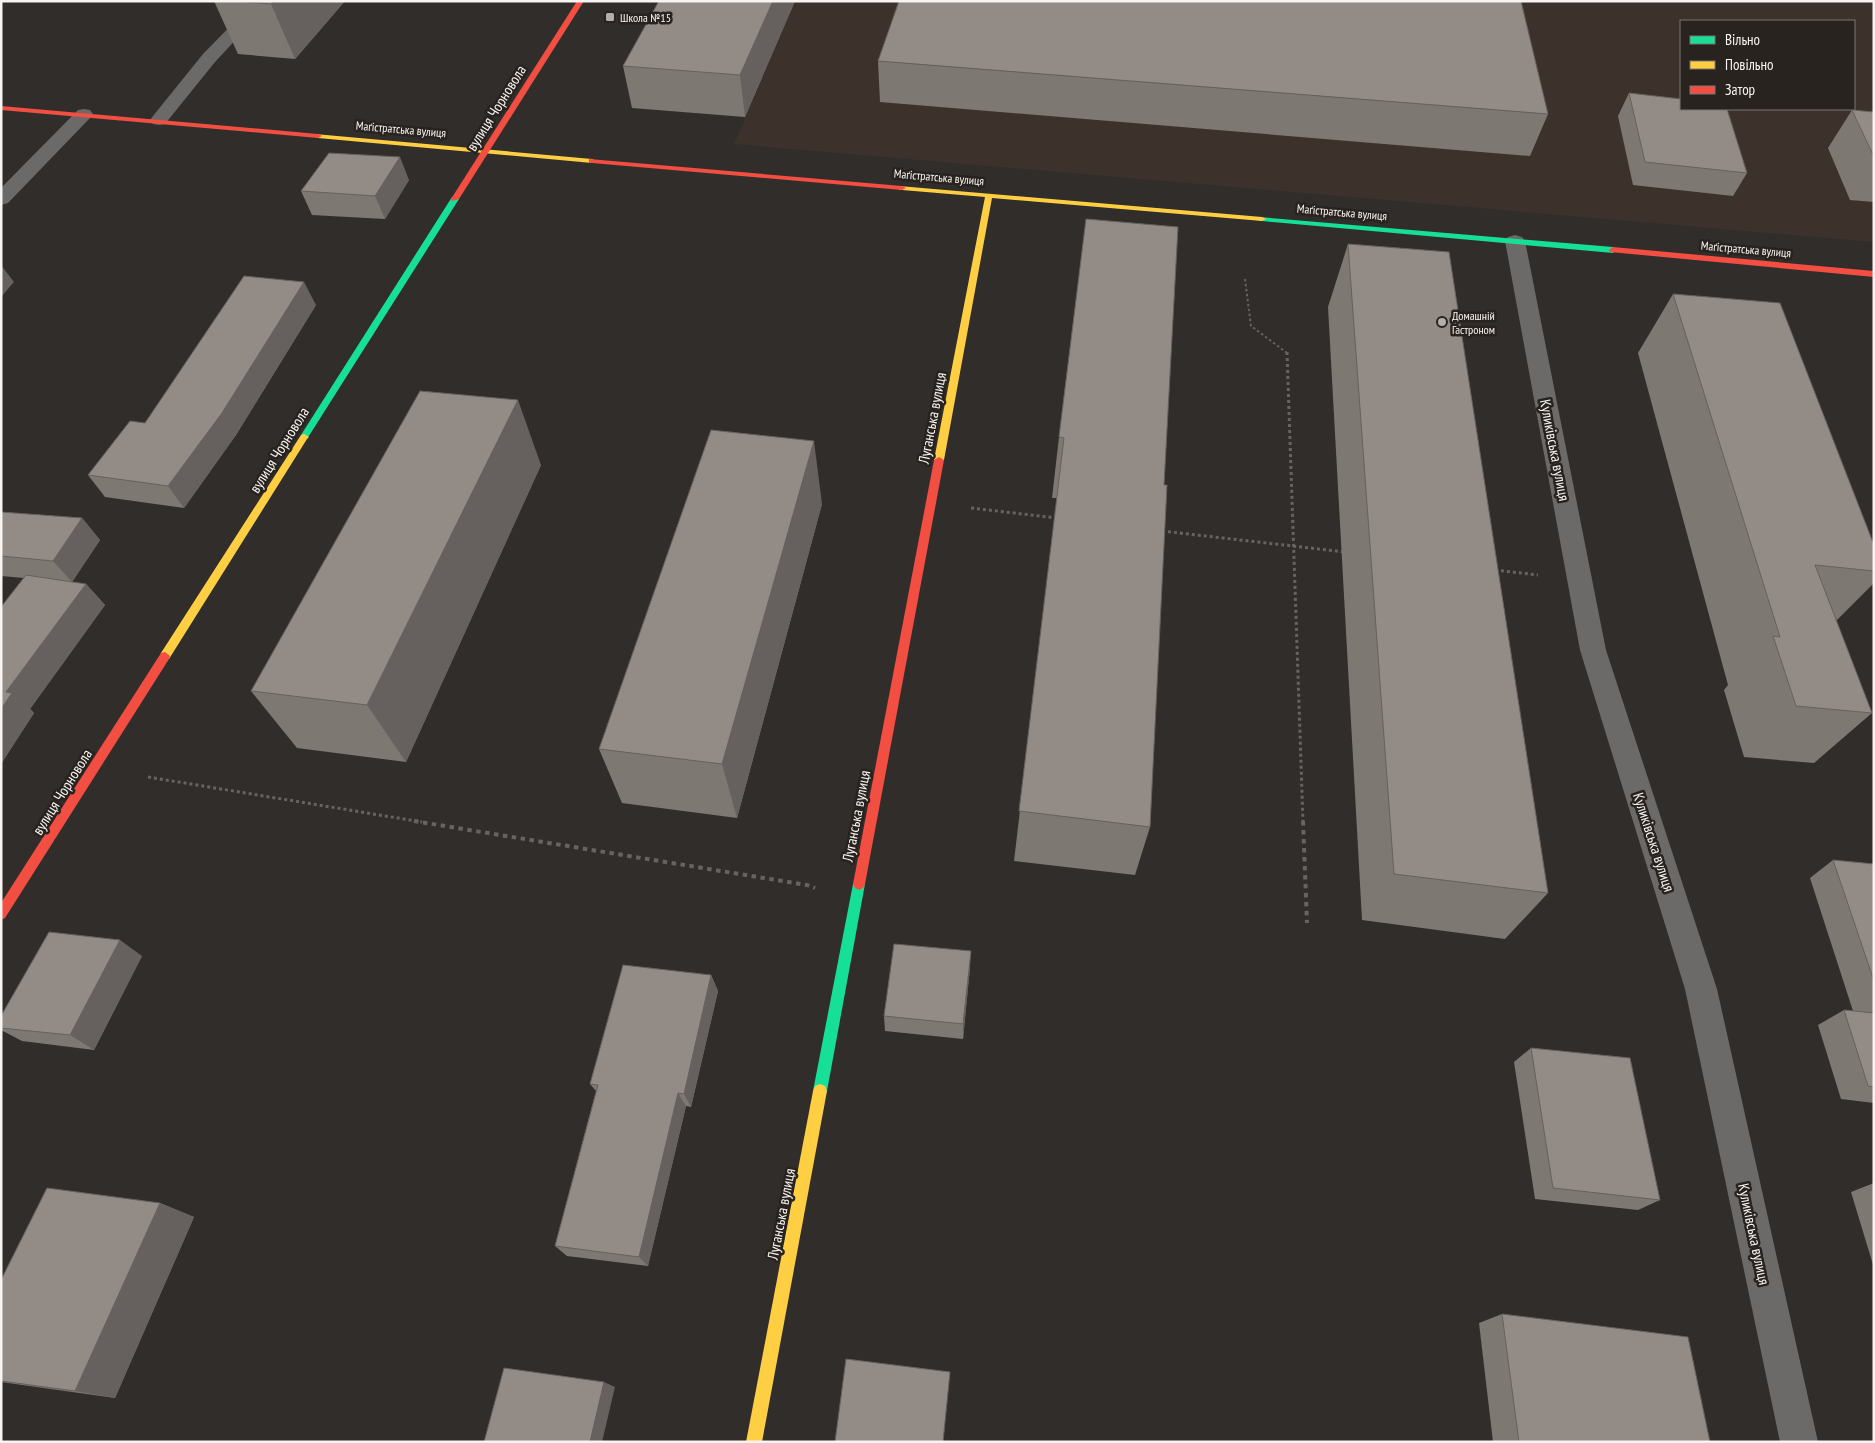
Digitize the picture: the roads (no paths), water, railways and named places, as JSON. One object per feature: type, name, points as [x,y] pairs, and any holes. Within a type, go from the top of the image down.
[{"type":"street","name":"вулиця Чорновола","points":[[1,914],[581,1]]},
{"type":"street","name":"Маґістратська вулиця","points":[[1,108],[159,120],[487,151],[1874,274]]},
{"type":"street","points":[[1,198],[84,114]]},
{"type":"street","name":"Луганська вулиця","points":[[754,1442],[989,196]]},
{"type":"street","name":"Куликівська вулиця","points":[[1515,241],[1594,650],[1701,989],[1799,1442]]},
{"type":"lane","points":[[159,120],[210,58],[264,1]]},
{"type":"place","name":"Школа №15","points":[[610,17]]},
{"type":"place","name":"Домашній Гастроном","points":[[1442,322]]}]
